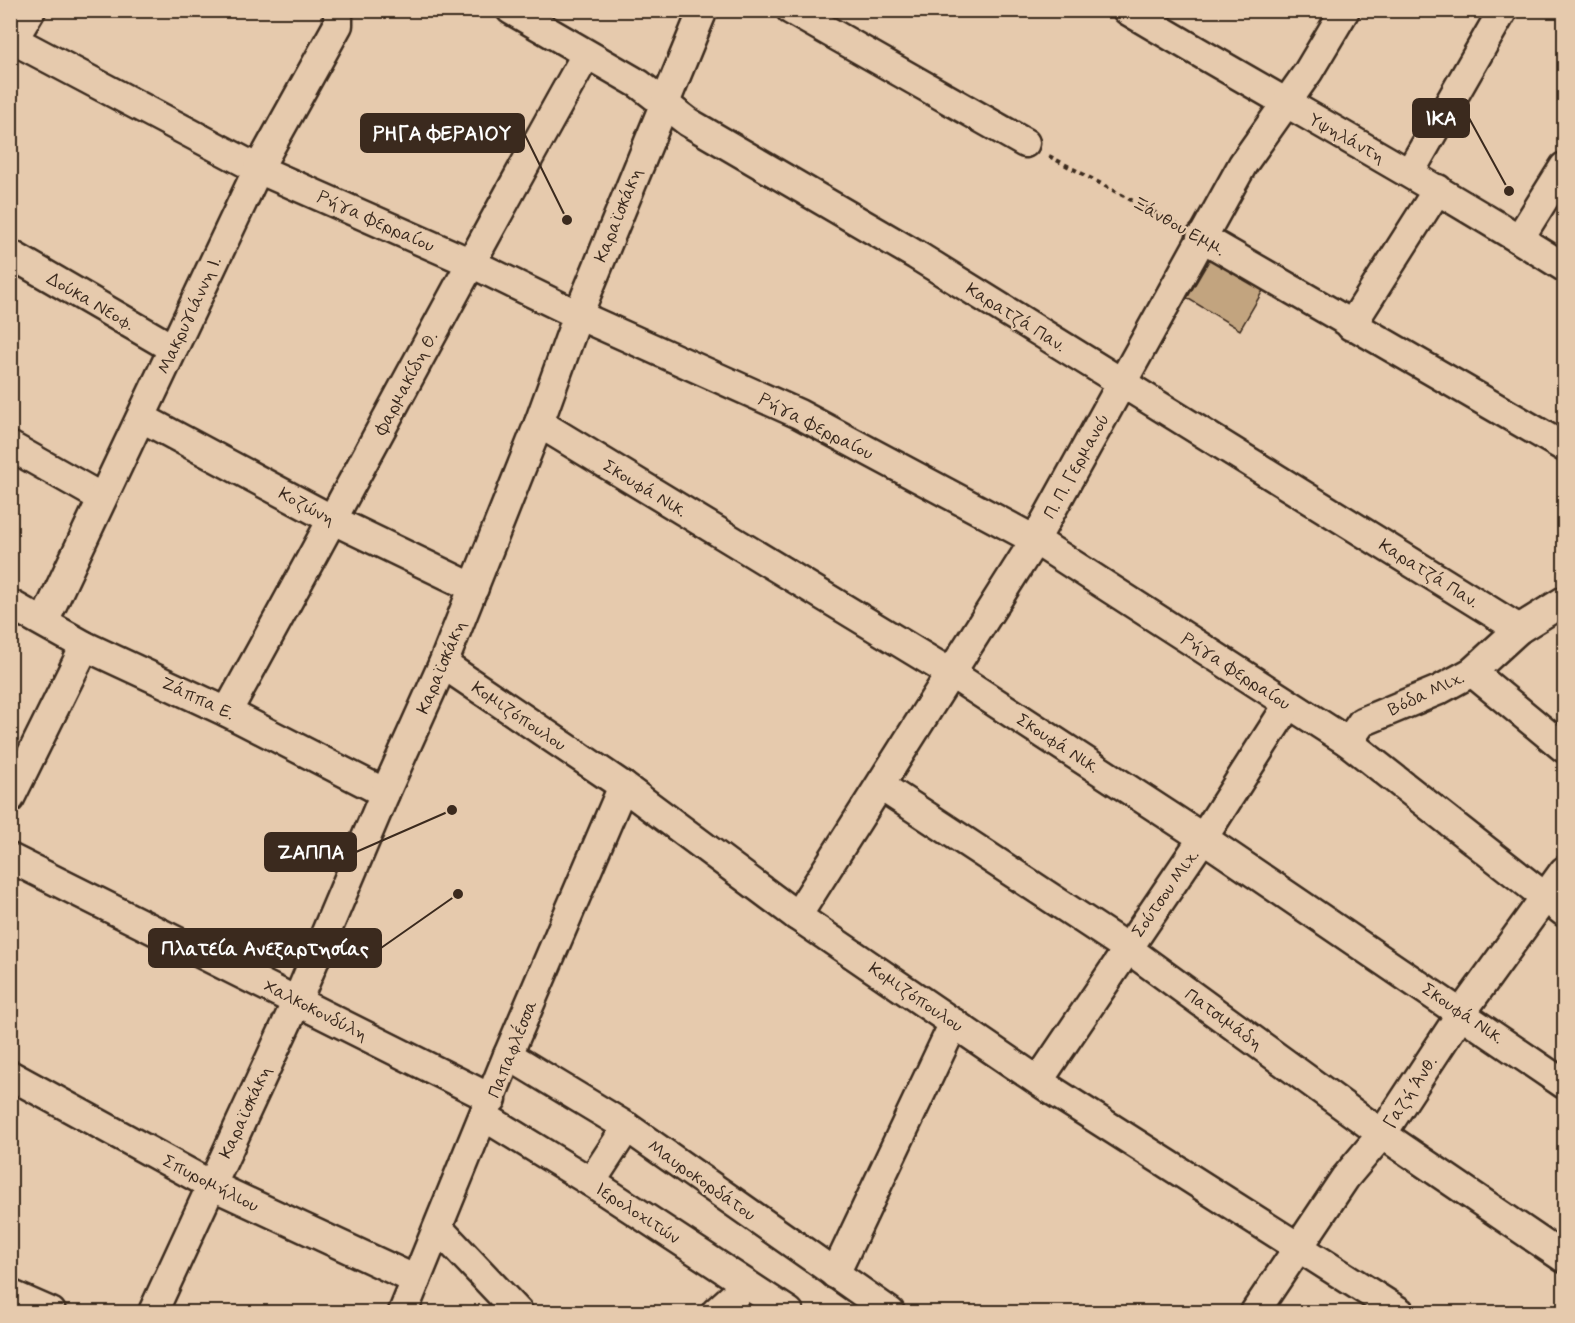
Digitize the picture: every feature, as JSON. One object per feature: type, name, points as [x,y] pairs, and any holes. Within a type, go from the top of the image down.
[{"type":"street","points":[[11,41],[31,10]]},
{"type":"street","name":"Μακρυγιάννη Ι.","points":[[44,622],[258,169],[338,25],[338,10]]},
{"type":"street","name":"Καρατζά Παν.","points":[[511,10],[585,55],[639,84],[688,122],[916,255],[1519,629]]},
{"type":"street","name":"Καραϊσκάκη","points":[[153,1312],[297,1001],[385,793],[443,664],[539,423],[578,315],[703,10]]},
{"type":"street","points":[[791,10],[1025,143]]},
{"type":"street","name":"Υψηλάντη","points":[[1127,10],[1284,104],[1410,172],[1564,267]]},
{"type":"street","name":"Π. Π. Γερμανού","points":[[797,916],[1035,540],[1243,164],[1308,72],[1345,10]]},
{"type":"street","points":[[1410,172],[1503,10]]},
{"type":"street","name":"Ρήγα Φερραίου","points":[[11,41],[258,169],[470,262],[578,315],[799,414],[1035,540],[1348,742],[1555,904]]},
{"type":"street","name":"Φαρμακίδη Θ.","points":[[227,712],[333,520],[470,262],[585,55]]},
{"type":"street","points":[[1519,239],[1564,167]]},
{"type":"street","points":[[1351,326],[1438,189]]},
{"type":"street","name":"Ξάνθου Εμμ.","points":[[1201,237],[1351,326],[1564,447]]},
{"type":"street","name":"Δούκα Νεοφ.","points":[[10,254],[172,348]]},
{"type":"street","name":"Κοζώνη","points":[[142,418],[333,520],[474,588]]},
{"type":"street","name":"Σκουφά Νικ.","points":[[539,423],[952,674],[1203,838],[1462,1012],[1564,1084]]},
{"type":"street","points":[[10,446],[102,498]]},
{"type":"street","name":"Βόδα Μιχ.","points":[[1348,742],[1362,722],[1439,690],[1472,672],[1519,629],[1564,601]]},
{"type":"street","name":"Ζάππα Ε.","points":[[10,604],[85,646],[227,712],[385,793]]},
{"type":"street","points":[[10,798],[85,646]]},
{"type":"street","name":"Κομιζόπουλου","points":[[443,664],[623,786],[797,916],[954,1023],[1400,1312]]},
{"type":"street","points":[[1472,672],[1564,748]]},
{"type":"street","name":"Σούτσου Μιχ.","points":[[1039,1080],[1203,838],[1288,705]]},
{"type":"street","name":"Παπαφλέσσα","points":[[403,1312],[489,1108],[508,1055],[623,786]]},
{"type":"street","name":"Πατσιμάδη","points":[[881,786],[1127,948],[1382,1134],[1564,1258]]},
{"type":"street","name":"Χαλκοκονδύλη","points":[[10,858],[297,1001],[489,1108]]},
{"type":"street","name":"Γαζή Άνθ.","points":[[1255,1312],[1345,1178],[1382,1134],[1462,1012],[1555,904],[1564,871]]},
{"type":"street","points":[[835,1274],[954,1023]]},
{"type":"street","name":"Μαυροκορδάτου","points":[[508,1055],[627,1127],[890,1312]]},
{"type":"street","name":"Σπυρομήλιου","points":[[10,1075],[211,1185],[416,1280]]},
{"type":"street","name":"Ιερολοχιτών","points":[[489,1108],[591,1182],[789,1312]]},
{"type":"street","points":[[591,1182],[627,1127]]},
{"type":"street","points":[[438,1228],[518,1312]]},
{"type":"street","points":[[716,1312],[746,1285]]},
{"type":"street","points":[[10,1293],[51,1312]]},
{"type":"path","name":"Ξάνθου Εμμ.","points":[[1025,143],[1201,237]]},
{"type":"building","points":[[1215,250],[1268,282],[1240,330],[1187,298]]},
{"type":"place","name":"ΙΚΑ","points":[[1509,191]]},
{"type":"place","name":"ΡΗΓΑ ΦΕΡΑΙΟΥ","points":[[567,220]]},
{"type":"place","name":"ΖΑΠΠΑ","points":[[452,810]]},
{"type":"place","name":"Πλατεία Ανεξαρτησίας","points":[[458,894]]}]
